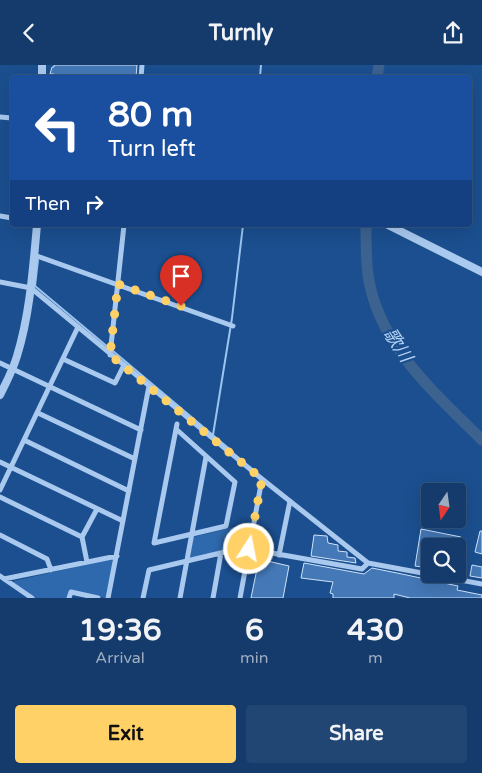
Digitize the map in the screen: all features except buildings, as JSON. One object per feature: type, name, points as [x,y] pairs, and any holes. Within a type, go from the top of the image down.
[{"type":"street","points":[[0,395],[18,355],[31,288],[36,227]]},
{"type":"street","points":[[110,355],[124,227]]},
{"type":"street","points":[[392,227],[482,272]]},
{"type":"street","points":[[34,255],[234,326]]},
{"type":"street","points":[[0,282],[31,288],[110,355],[368,563],[482,583]]},
{"type":"street","points":[[0,490],[78,327]]},
{"type":"street","points":[[63,359],[115,383],[124,365]]},
{"type":"street","points":[[0,363],[141,430]]},
{"type":"street","points":[[108,598],[149,386]]},
{"type":"street","points":[[38,413],[135,459]]},
{"type":"street","points":[[176,426],[206,457],[235,482],[226,526],[154,543],[176,426]]},
{"type":"street","points":[[24,440],[129,491]]},
{"type":"street","points":[[180,598],[206,457]]},
{"type":"street","points":[[0,462],[123,521]]},
{"type":"street","points":[[240,598],[262,479]]},
{"type":"street","points":[[0,497],[82,537]]},
{"type":"street","points":[[279,555],[290,501]]},
{"type":"street","points":[[88,562],[82,537],[97,509]]},
{"type":"street","points":[[0,535],[47,559],[51,569]]},
{"type":"street","points":[[143,598],[149,570],[249,548],[362,569],[368,563]]},
{"type":"street","points":[[213,598],[221,553]]},
{"type":"street","points":[[2,578],[117,557]]},
{"type":"street","points":[[2,578],[22,596],[32,598]]},
{"type":"street","points":[[69,598],[71,592],[98,598]]},
{"type":"shaded area","points":[[247,524],[242,545],[190,559],[193,537]]},
{"type":"shaded area","points":[[111,559],[113,562],[105,598],[71,590],[67,598],[35,598],[14,585],[14,581]]},
{"type":"waterway","points":[[260,75],[261,65]]},
{"type":"waterway","name":"歌川","points":[[377,75],[379,65]]},
{"type":"waterway","points":[[213,435],[232,318],[243,227]]},
{"type":"waterway","name":"歌川","points":[[366,227],[368,275],[374,300],[383,324],[396,346],[428,386],[482,440]]},
{"type":"waterway","points":[[38,260],[35,286],[109,348]]},
{"type":"waterway","points":[[113,351],[233,452]]},
{"type":"route","points":[[181,306],[118,284],[110,355],[262,479],[249,549]]}]
